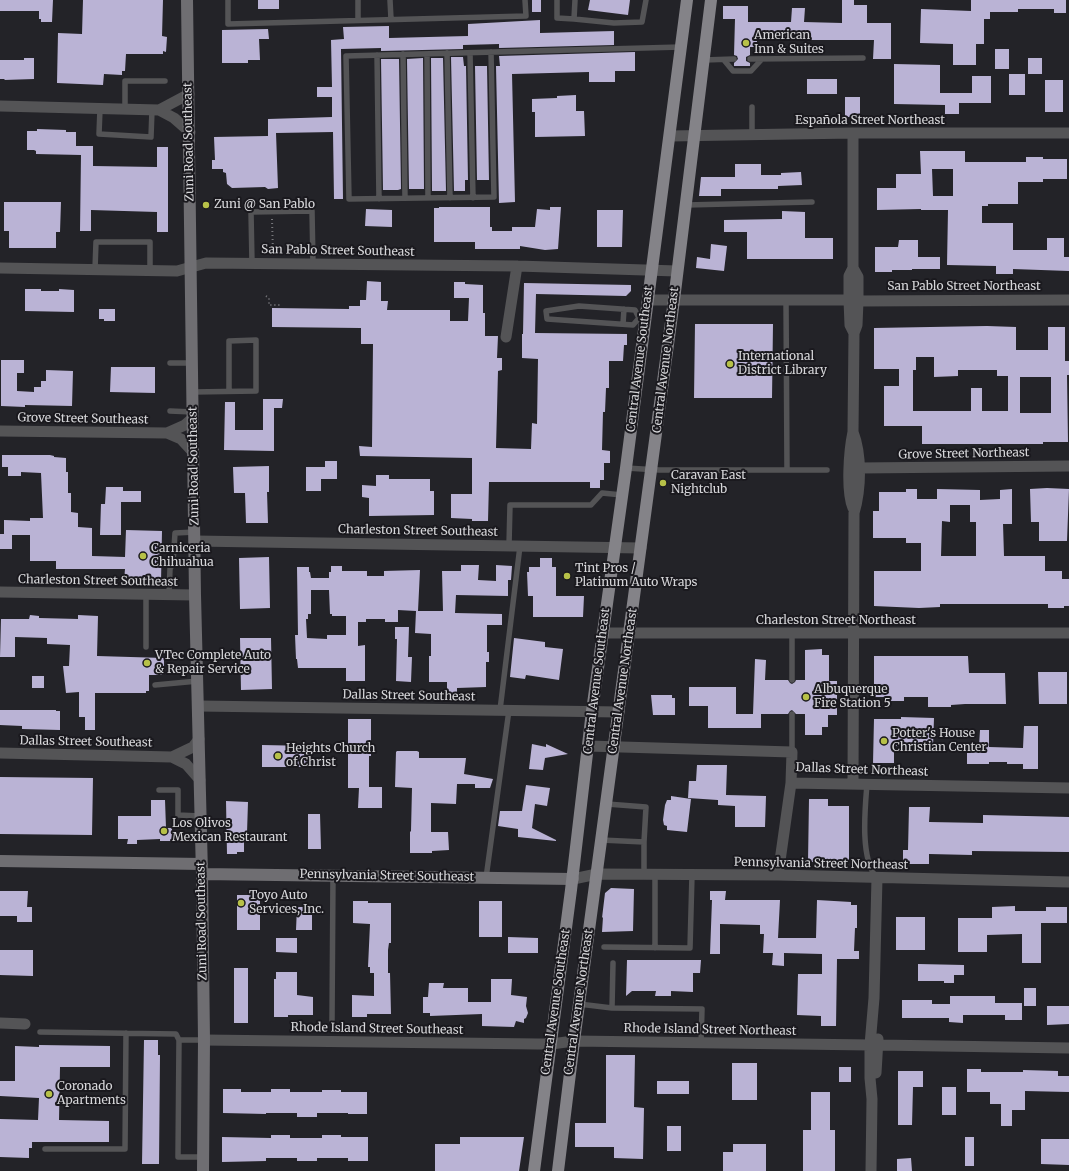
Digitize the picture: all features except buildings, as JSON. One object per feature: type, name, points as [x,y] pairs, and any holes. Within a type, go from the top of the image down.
[{"type":"main road","name":"Central Avenue Southeast","points":[[534,1171],[573,879],[602,633],[626,468],[643,318],[648,300],[687,0]]},
{"type":"main road","name":"Central Avenue Northeast","points":[[558,1171],[574,1041],[674,300],[712,0]]},
{"type":"street","name":"Zuni Road Southeast","points":[[187,0],[194,415],[195,595],[202,869],[204,1040],[203,1171]]},
{"type":"street","points":[[156,110],[189,94]]},
{"type":"street","points":[[0,106],[156,110],[174,118],[190,132]]},
{"type":"street","points":[[853,133],[853,268],[849,276],[853,300],[850,325],[854,333],[853,432],[849,469],[850,502],[854,513]]},
{"type":"street","name":"Española Street Northeast","points":[[670,136],[853,133],[1069,133]]},
{"type":"street","name":"San Pablo Street Southeast","points":[[0,268],[178,271],[206,262],[517,266],[677,272]]},
{"type":"street","points":[[506,337],[517,266]]},
{"type":"street","name":"San Pablo Street Northeast","points":[[648,300],[1069,300]]},
{"type":"street","name":"Grove Street Southeast","points":[[167,433],[185,425],[194,415]]},
{"type":"street","name":"Grove Street Southeast","points":[[0,431],[167,433],[181,439],[194,452]]},
{"type":"street","points":[[853,432],[857,443],[859,468],[857,502],[854,513],[854,783]]},
{"type":"street","name":"Grove Street Northeast","points":[[859,468],[1069,466]]},
{"type":"street","name":"Charleston Street Southeast","points":[[195,536],[641,548]]},
{"type":"street","name":"Charleston Street Southeast","points":[[0,592],[195,595]]},
{"type":"street","name":"Charleston Street Northeast","points":[[602,633],[1069,633]]},
{"type":"street","name":"Dallas Street Southeast","points":[[199,706],[619,712]]},
{"type":"street","name":"Dallas Street Southeast","points":[[0,753],[172,757],[194,747],[199,739]]},
{"type":"street","name":"Dallas Street Northeast","points":[[588,746],[614,748],[792,752],[790,783],[1069,788]]},
{"type":"street","points":[[172,757],[186,764],[200,780]]},
{"type":"street","points":[[778,875],[790,783]]},
{"type":"street","name":"Pennsylvania Street Southeast","points":[[0,861],[333,876],[573,879]]},
{"type":"street","name":"Pennsylvania Street Northeast","points":[[573,879],[597,874],[778,875],[1069,882]]},
{"type":"street","points":[[871,1171],[872,1099],[870,1078],[874,1045],[877,878]]},
{"type":"street","points":[[0,1023],[26,1024]]},
{"type":"street","name":"Rhode Island Street Southeast","points":[[204,1040],[551,1044]]},
{"type":"street","name":"Rhode Island Street Northeast","points":[[551,1044],[574,1041],[1069,1048]]},
{"type":"lane","points":[[228,0],[228,24],[526,16],[526,0]]},
{"type":"lane","points":[[358,0],[358,20]]},
{"type":"lane","points":[[390,0],[391,19]]},
{"type":"lane","points":[[556,0],[557,18],[614,23],[642,22],[646,0]]},
{"type":"lane","points":[[574,19],[575,0]]},
{"type":"lane","points":[[491,52],[494,198],[350,199],[346,56],[447,54],[491,52],[681,47]]},
{"type":"lane","points":[[470,53],[473,198]]},
{"type":"lane","points":[[403,54],[405,198]]},
{"type":"lane","points":[[427,54],[428,198]]},
{"type":"lane","points":[[447,54],[450,198]]},
{"type":"lane","points":[[377,55],[379,199]]},
{"type":"lane","points":[[750,59],[863,58]]},
{"type":"lane","points":[[704,60],[734,59]]},
{"type":"lane","points":[[724,60],[733,71],[751,71],[762,59]]},
{"type":"lane","points":[[125,109],[125,81],[165,81]]},
{"type":"lane","points":[[752,107],[752,135]]},
{"type":"lane","points":[[100,108],[99,134],[151,136],[156,110]]},
{"type":"lane","points":[[686,205],[812,202]]},
{"type":"lane","points":[[252,263],[251,212],[312,211],[313,264]]},
{"type":"lane","points":[[95,270],[96,242],[150,242],[150,270]]},
{"type":"lane","points":[[786,300],[787,470]]},
{"type":"lane","points":[[579,306],[624,309],[634,310],[643,318],[633,324],[547,319],[546,311],[579,306]]},
{"type":"lane","points":[[623,324],[624,309]]},
{"type":"lane","points":[[193,392],[229,391],[256,390],[256,340],[229,341],[229,391]]},
{"type":"lane","points":[[170,363],[192,363]]},
{"type":"lane","points":[[170,411],[194,415]]},
{"type":"lane","points":[[626,468],[651,470],[827,470]]},
{"type":"lane","points":[[486,878],[504,710],[515,545],[510,505],[591,506],[602,493],[622,495]]},
{"type":"lane","points":[[169,594],[170,569],[173,563],[175,533],[195,536]]},
{"type":"lane","points":[[146,594],[146,647]]},
{"type":"lane","points":[[792,634],[792,680]]},
{"type":"lane","points":[[155,685],[198,681]]},
{"type":"lane","points":[[792,714],[792,752]]},
{"type":"lane","points":[[866,784],[866,855],[872,871],[877,878]]},
{"type":"lane","points":[[159,790],[178,790],[178,815],[201,816]]},
{"type":"lane","points":[[607,804],[646,807],[644,842],[650,875],[655,948]]},
{"type":"lane","points":[[601,840],[644,842]]},
{"type":"lane","points":[[604,947],[690,948],[692,875]]},
{"type":"lane","points":[[332,1021],[333,876]]},
{"type":"lane","points":[[612,1008],[613,963]]},
{"type":"lane","points":[[579,1004],[612,1008],[702,1009],[701,1043]]},
{"type":"lane","points":[[40,1032],[176,1034],[179,1040],[178,1157],[203,1157]]},
{"type":"lane","points":[[45,1149],[125,1149],[126,1033]]},
{"type":"lane","points":[[179,1040],[204,1040]]},
{"type":"path","points":[[272,218],[273,253]]},
{"type":"path","points":[[266,296],[268,298],[269,305],[282,305]]},
{"type":"place","name":"American Inn & Suites","points":[[746,43]]},
{"type":"place","name":"Zuni @ San Pablo","points":[[206,205]]},
{"type":"place","name":"International District Library","points":[[730,364]]},
{"type":"place","name":"Caravan East Nightclub","points":[[663,483]]},
{"type":"place","name":"Carniceria Chihuahua","points":[[143,556]]},
{"type":"place","name":"Tint Pros / Platinum Auto Wraps","points":[[567,576]]},
{"type":"place","name":"VTec Complete Auto & Repair Service","points":[[147,663]]},
{"type":"place","name":"Albuquerque Fire Station 5","points":[[806,697]]},
{"type":"place","name":"Potter's House Christian Center","points":[[884,741]]},
{"type":"place","name":"Heights Church of Christ","points":[[278,756]]},
{"type":"place","name":"Los Olivos Mexican Restaurant","points":[[164,831]]},
{"type":"place","name":"Toyo Auto Services, Inc.","points":[[241,903]]},
{"type":"place","name":"Coronado Apartments","points":[[49,1094]]}]
